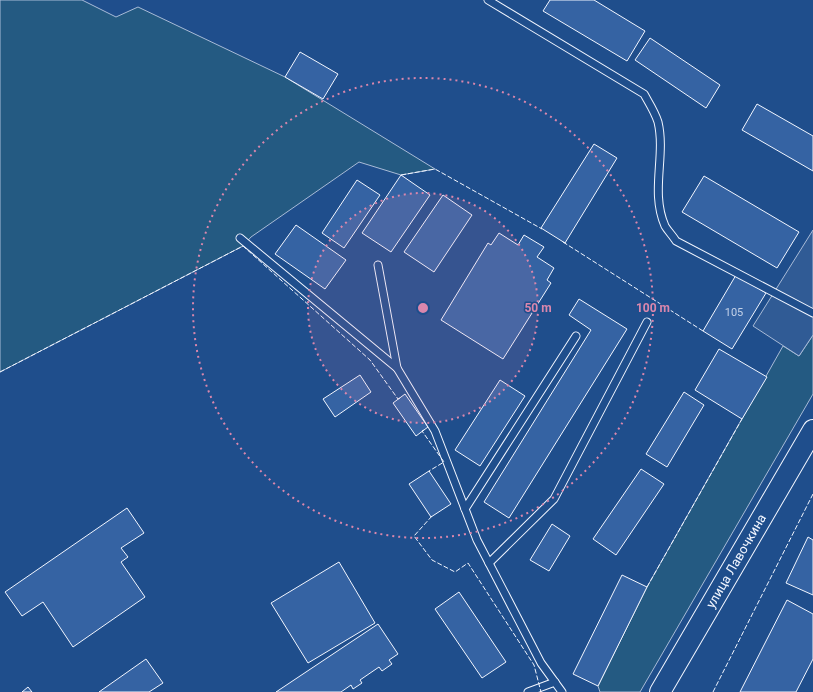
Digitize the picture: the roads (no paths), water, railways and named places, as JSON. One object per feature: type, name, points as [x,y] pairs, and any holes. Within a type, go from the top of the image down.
[{"type":"main road","name":"улица Лавочкина","points":[[660,692],[813,430]]},
{"type":"lane","points":[[488,0],[644,94],[653,108],[658,121],[660,140],[658,183],[660,205],[666,226],[676,241],[813,313]]},
{"type":"lane","points":[[240,238],[397,368],[435,431],[477,540],[541,663],[562,692]]},
{"type":"lane","points":[[378,265],[397,368]]},
{"type":"lane","points":[[489,563],[554,499],[648,322]]},
{"type":"lane","points":[[465,509],[576,336]]},
{"type":"lane","points":[[528,692],[555,682]]}]
